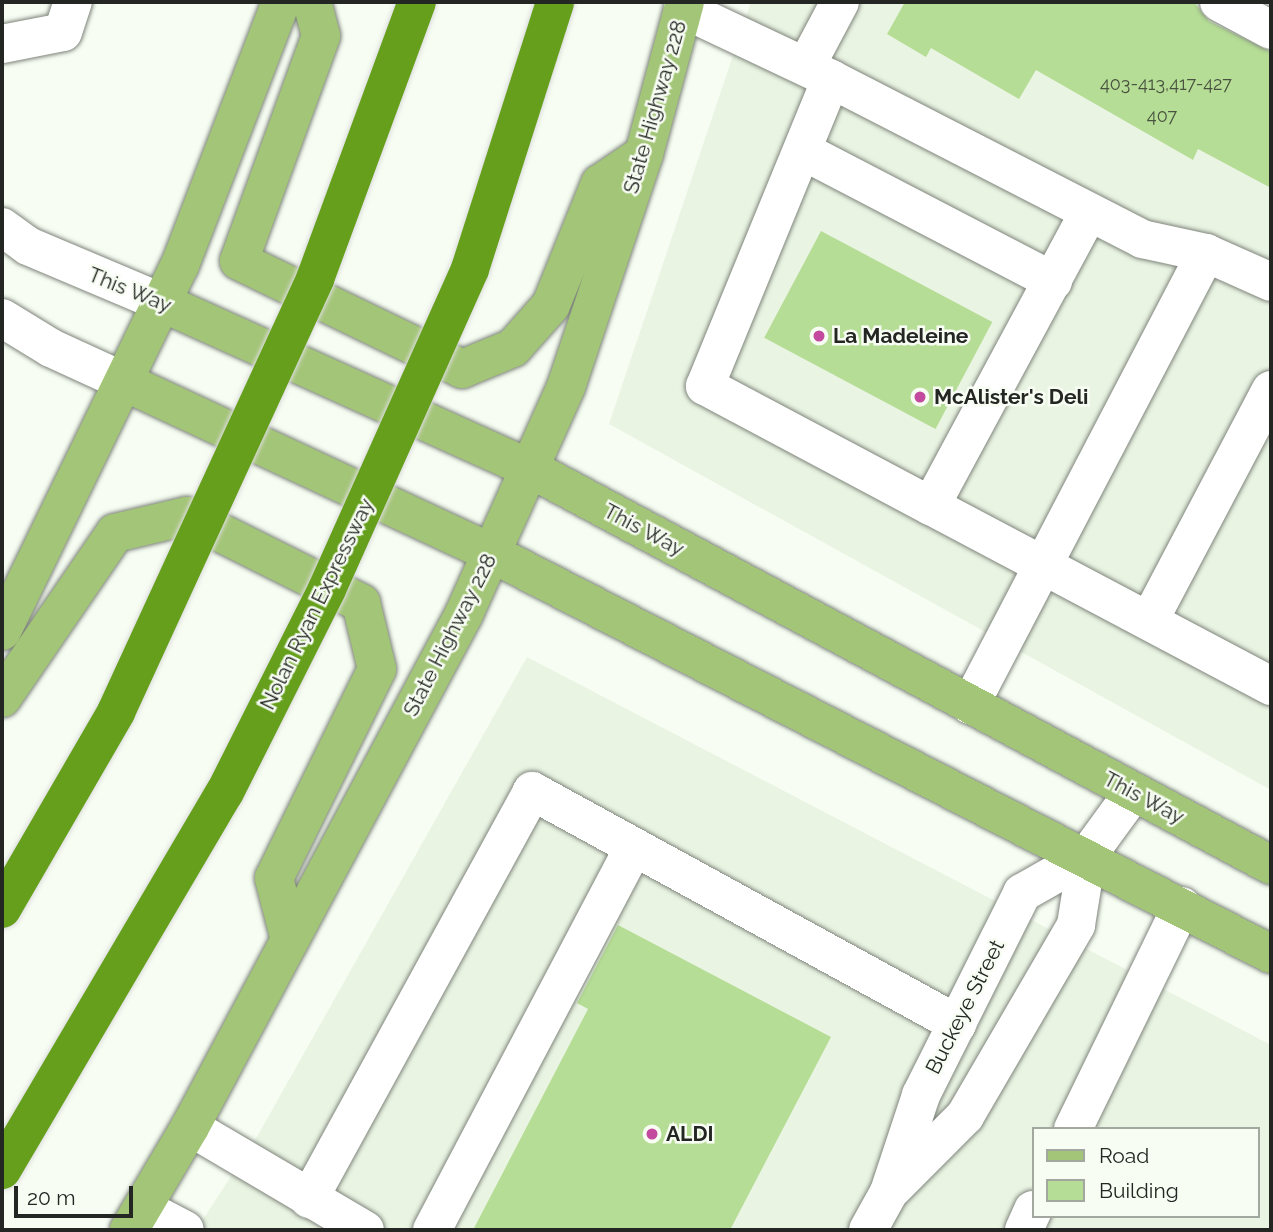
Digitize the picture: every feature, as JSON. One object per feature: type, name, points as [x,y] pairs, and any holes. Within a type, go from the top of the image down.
[{"type":"highway","points":[[2,909],[116,712],[315,279],[417,2]]},
{"type":"highway","name":"Nolan Ryan Expressway","points":[[2,1170],[225,792],[327,589],[470,269],[555,2]]},
{"type":"main road","points":[[2,631],[127,383],[163,303],[281,2]]},
{"type":"main road","points":[[312,2],[321,36],[239,261],[462,369],[513,348],[551,304],[600,184],[644,154]]},
{"type":"main road","name":"State Highway 228","points":[[136,1219],[190,1127],[464,614],[566,387],[644,154],[684,5]]},
{"type":"main road","name":"This Way","points":[[163,303],[529,468],[1271,865]]},
{"type":"main road","points":[[127,383],[491,553],[1087,856],[1271,954]]},
{"type":"main road","points":[[2,698],[115,533],[187,516],[361,603],[377,669],[274,878],[290,940]]},
{"type":"street","points":[[2,44],[63,32],[73,2]]},
{"type":"street","points":[[840,2],[818,72],[803,150],[705,386],[1271,686]]},
{"type":"street","points":[[1219,2],[1271,30]]},
{"type":"street","points":[[684,5],[1142,239],[1206,253],[1271,282]]},
{"type":"street","points":[[803,150],[1053,281]]},
{"type":"street","points":[[931,506],[1089,212]]},
{"type":"street","name":"This Way","points":[[2,227],[29,246],[163,303]]},
{"type":"street","points":[[970,705],[1041,564],[1206,253]]},
{"type":"street","points":[[2,318],[61,354],[127,383]]},
{"type":"street","points":[[1149,621],[1271,390]]},
{"type":"street","points":[[309,1199],[531,791],[957,1024]]},
{"type":"street","name":"Buckeye Street","points":[[868,1230],[888,1192],[921,1095],[1022,893],[1087,856],[1133,793]]},
{"type":"street","points":[[432,1230],[634,848]]},
{"type":"street","name":"Buckeye Street","points":[[888,1192],[965,1116],[1076,925],[1087,856]]},
{"type":"street","points":[[1074,1127],[1182,906]]},
{"type":"street","points":[[190,1127],[365,1230]]},
{"type":"street","points":[[1024,1230],[1032,1212]]},
{"type":"street","points":[[136,1219],[185,1230]]},
{"type":"shaded area","points":[[751,2],[1261,2],[1271,7],[1271,790],[609,424]]},
{"type":"shaded area","points":[[527,657],[1271,1045],[1271,1230],[196,1230],[258,1135]]},
{"type":"building","points":[[905,2],[1194,2],[1209,21],[1271,52],[1271,188],[1198,149],[1193,160],[1036,70],[1019,99],[931,48],[926,57],[887,34]]},
{"type":"building","points":[[821,231],[992,322],[935,429],[764,338]]},
{"type":"building","name":"ALDI","points":[[618,925],[831,1037],[730,1230],[473,1230],[588,1009],[577,1003]]},
{"type":"place","name":"La Madeleine","points":[[819,336]]},
{"type":"place","name":"McAlister's Deli","points":[[920,397]]},
{"type":"place","name":"ALDI","points":[[652,1134]]}]
